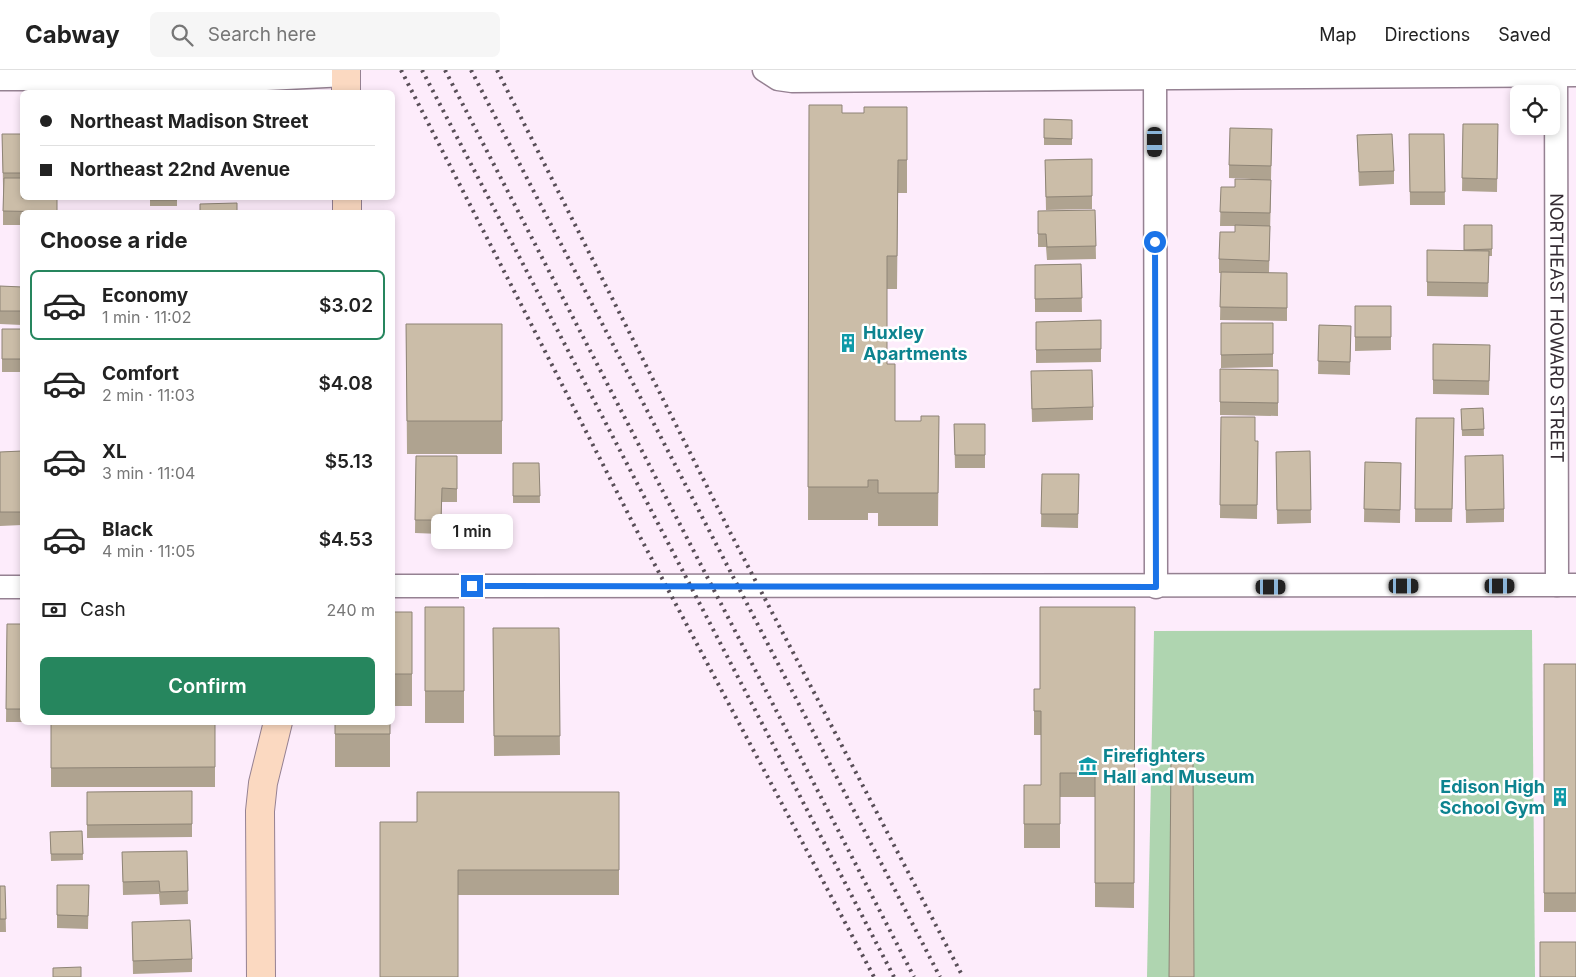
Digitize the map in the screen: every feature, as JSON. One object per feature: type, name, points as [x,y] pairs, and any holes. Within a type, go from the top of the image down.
[{"type":"street","points":[[764,71],[778,79],[792,81],[1155,75],[1563,73]]},
{"type":"street","name":"NORTHEAST HOWARD STREET","points":[[1563,73],[1567,585]]},
{"type":"street","points":[[1155,75],[1156,587]]},
{"type":"street","points":[[0,79],[346,79]]},
{"type":"street","points":[[395,586],[1156,587],[1567,585]]},
{"type":"street","points":[[0,587],[20,587]]},
{"type":"street","points":[[261,977],[260,811],[263,783],[277,725]]},
{"type":"green space","points":[[1532,630],[1535,977],[1147,977],[1154,631]]},
{"type":"building","name":"Huxley Apartments","points":[[809,105],[842,105],[842,113],[864,113],[864,107],[907,107],[907,160],[898,160],[897,256],[887,256],[887,364],[895,364],[895,421],[921,421],[921,416],[939,416],[938,493],[878,493],[878,480],[868,480],[868,487],[808,487]]},
{"type":"building","points":[[1044,119],[1072,120],[1072,139],[1044,138]]},
{"type":"building","points":[[1463,124],[1498,124],[1497,179],[1462,178]]},
{"type":"building","points":[[1230,128],[1272,129],[1271,166],[1229,165]]},
{"type":"building","points":[[2,134],[20,134],[20,173],[3,173]]},
{"type":"building","points":[[1392,134],[1394,171],[1359,172],[1357,135]]},
{"type":"building","points":[[1409,134],[1444,134],[1445,192],[1410,192]]},
{"type":"building","points":[[1092,159],[1092,196],[1046,197],[1045,160]]},
{"type":"building","points":[[4,178],[20,178],[20,200],[57,200],[57,210],[3,211]]},
{"type":"building","points":[[1235,179],[1271,180],[1270,213],[1220,212],[1221,187],[1235,187]]},
{"type":"building","points":[[237,203],[237,210],[200,210],[200,204]]},
{"type":"building","points":[[1095,210],[1096,246],[1047,247],[1046,234],[1038,234],[1038,211]]},
{"type":"building","points":[[1235,225],[1270,226],[1269,261],[1219,259],[1220,232],[1235,232]]},
{"type":"building","points":[[1464,225],[1492,225],[1492,249],[1464,250]]},
{"type":"building","points":[[1427,250],[1489,251],[1488,283],[1427,282]]},
{"type":"building","points":[[1081,264],[1082,298],[1035,299],[1035,265]]},
{"type":"building","points":[[1221,272],[1287,273],[1287,308],[1220,307]]},
{"type":"building","points":[[0,286],[20,287],[20,311],[0,311]]},
{"type":"building","points":[[1355,306],[1391,306],[1391,337],[1355,337]]},
{"type":"building","points":[[1101,320],[1101,349],[1036,350],[1036,322]]},
{"type":"building","points":[[1221,323],[1273,323],[1273,354],[1221,355]]},
{"type":"building","points":[[406,324],[502,324],[502,421],[407,421]]},
{"type":"building","points":[[1319,325],[1351,326],[1350,362],[1318,361]]},
{"type":"building","points":[[2,329],[20,329],[20,359],[2,359]]},
{"type":"building","points":[[1433,344],[1490,345],[1489,381],[1433,380]]},
{"type":"building","points":[[1220,369],[1278,370],[1278,403],[1220,402]]},
{"type":"building","points":[[1092,370],[1093,407],[1032,409],[1031,371]]},
{"type":"building","points":[[1483,408],[1484,429],[1462,430],[1461,409]]},
{"type":"building","points":[[1221,417],[1255,417],[1255,441],[1258,441],[1257,505],[1220,505]]},
{"type":"building","points":[[1416,418],[1454,418],[1452,509],[1415,509]]},
{"type":"building","points":[[954,424],[985,424],[985,455],[955,455]]},
{"type":"building","points":[[20,451],[20,512],[0,512],[0,452]]},
{"type":"building","points":[[1310,451],[1311,510],[1277,510],[1276,452]]},
{"type":"building","points":[[1503,455],[1504,509],[1466,510],[1465,456]]},
{"type":"building","points":[[416,456],[457,456],[457,489],[442,488],[441,520],[415,520]]},
{"type":"building","points":[[1365,462],[1401,463],[1400,510],[1364,509]]},
{"type":"building","points":[[513,463],[539,463],[540,496],[513,496]]},
{"type":"building","points":[[1042,474],[1079,474],[1078,514],[1041,514]]},
{"type":"building","points":[[425,607],[464,607],[464,691],[425,691]]},
{"type":"building","name":"Firefighters Hall and Museum","points":[[1040,607],[1135,607],[1134,883],[1095,883],[1095,773],[1060,773],[1060,824],[1024,824],[1024,785],[1041,785],[1041,711],[1034,711],[1034,689],[1040,689]]},
{"type":"building","points":[[395,612],[412,612],[412,674],[395,674]]},
{"type":"building","points":[[7,624],[20,624],[20,709],[6,709]]},
{"type":"building","points":[[493,628],[559,628],[560,736],[494,736]]},
{"type":"building","name":"Edison High School Gym","points":[[1544,664],[1576,664],[1576,893],[1544,893]]},
{"type":"building","points":[[51,725],[215,725],[215,767],[51,768]]},
{"type":"building","points":[[335,725],[390,725],[390,734],[335,734]]},
{"type":"building","points":[[1171,761],[1193,761],[1194,977],[1169,977]]},
{"type":"building","points":[[192,791],[192,824],[87,825],[87,792]]},
{"type":"building","points":[[417,792],[619,792],[619,870],[458,870],[458,977],[380,977],[380,822],[417,822]]},
{"type":"building","points":[[82,831],[83,854],[51,854],[50,832]]},
{"type":"building","points":[[187,851],[188,891],[160,892],[159,881],[123,882],[122,852]]},
{"type":"building","points":[[57,885],[89,885],[88,916],[57,915]]},
{"type":"building","points":[[0,886],[5,886],[6,919],[0,919]]},
{"type":"building","points":[[190,920],[192,959],[133,961],[132,922]]},
{"type":"building","points":[[1540,942],[1576,942],[1576,977],[1540,977]]},
{"type":"building","points":[[81,967],[81,977],[53,977],[53,968]]},
{"type":"railway","points":[[401,70],[639,535],[874,977]]},
{"type":"railway","points":[[422,70],[894,977]]},
{"type":"railway","points":[[445,70],[914,977]]},
{"type":"railway","points":[[471,70],[940,977]]},
{"type":"railway","points":[[497,70],[731,534],[963,977]]},
{"type":"place","name":"Huxley Apartments","points":[[848,343]]},
{"type":"place","name":"Firefighters Hall and Museum","points":[[1088,766]]},
{"type":"place","name":"Edison High School Gym","points":[[1560,797]]},
{"type":"route","points":[[472,586],[1156,587],[1155,242]]}]
